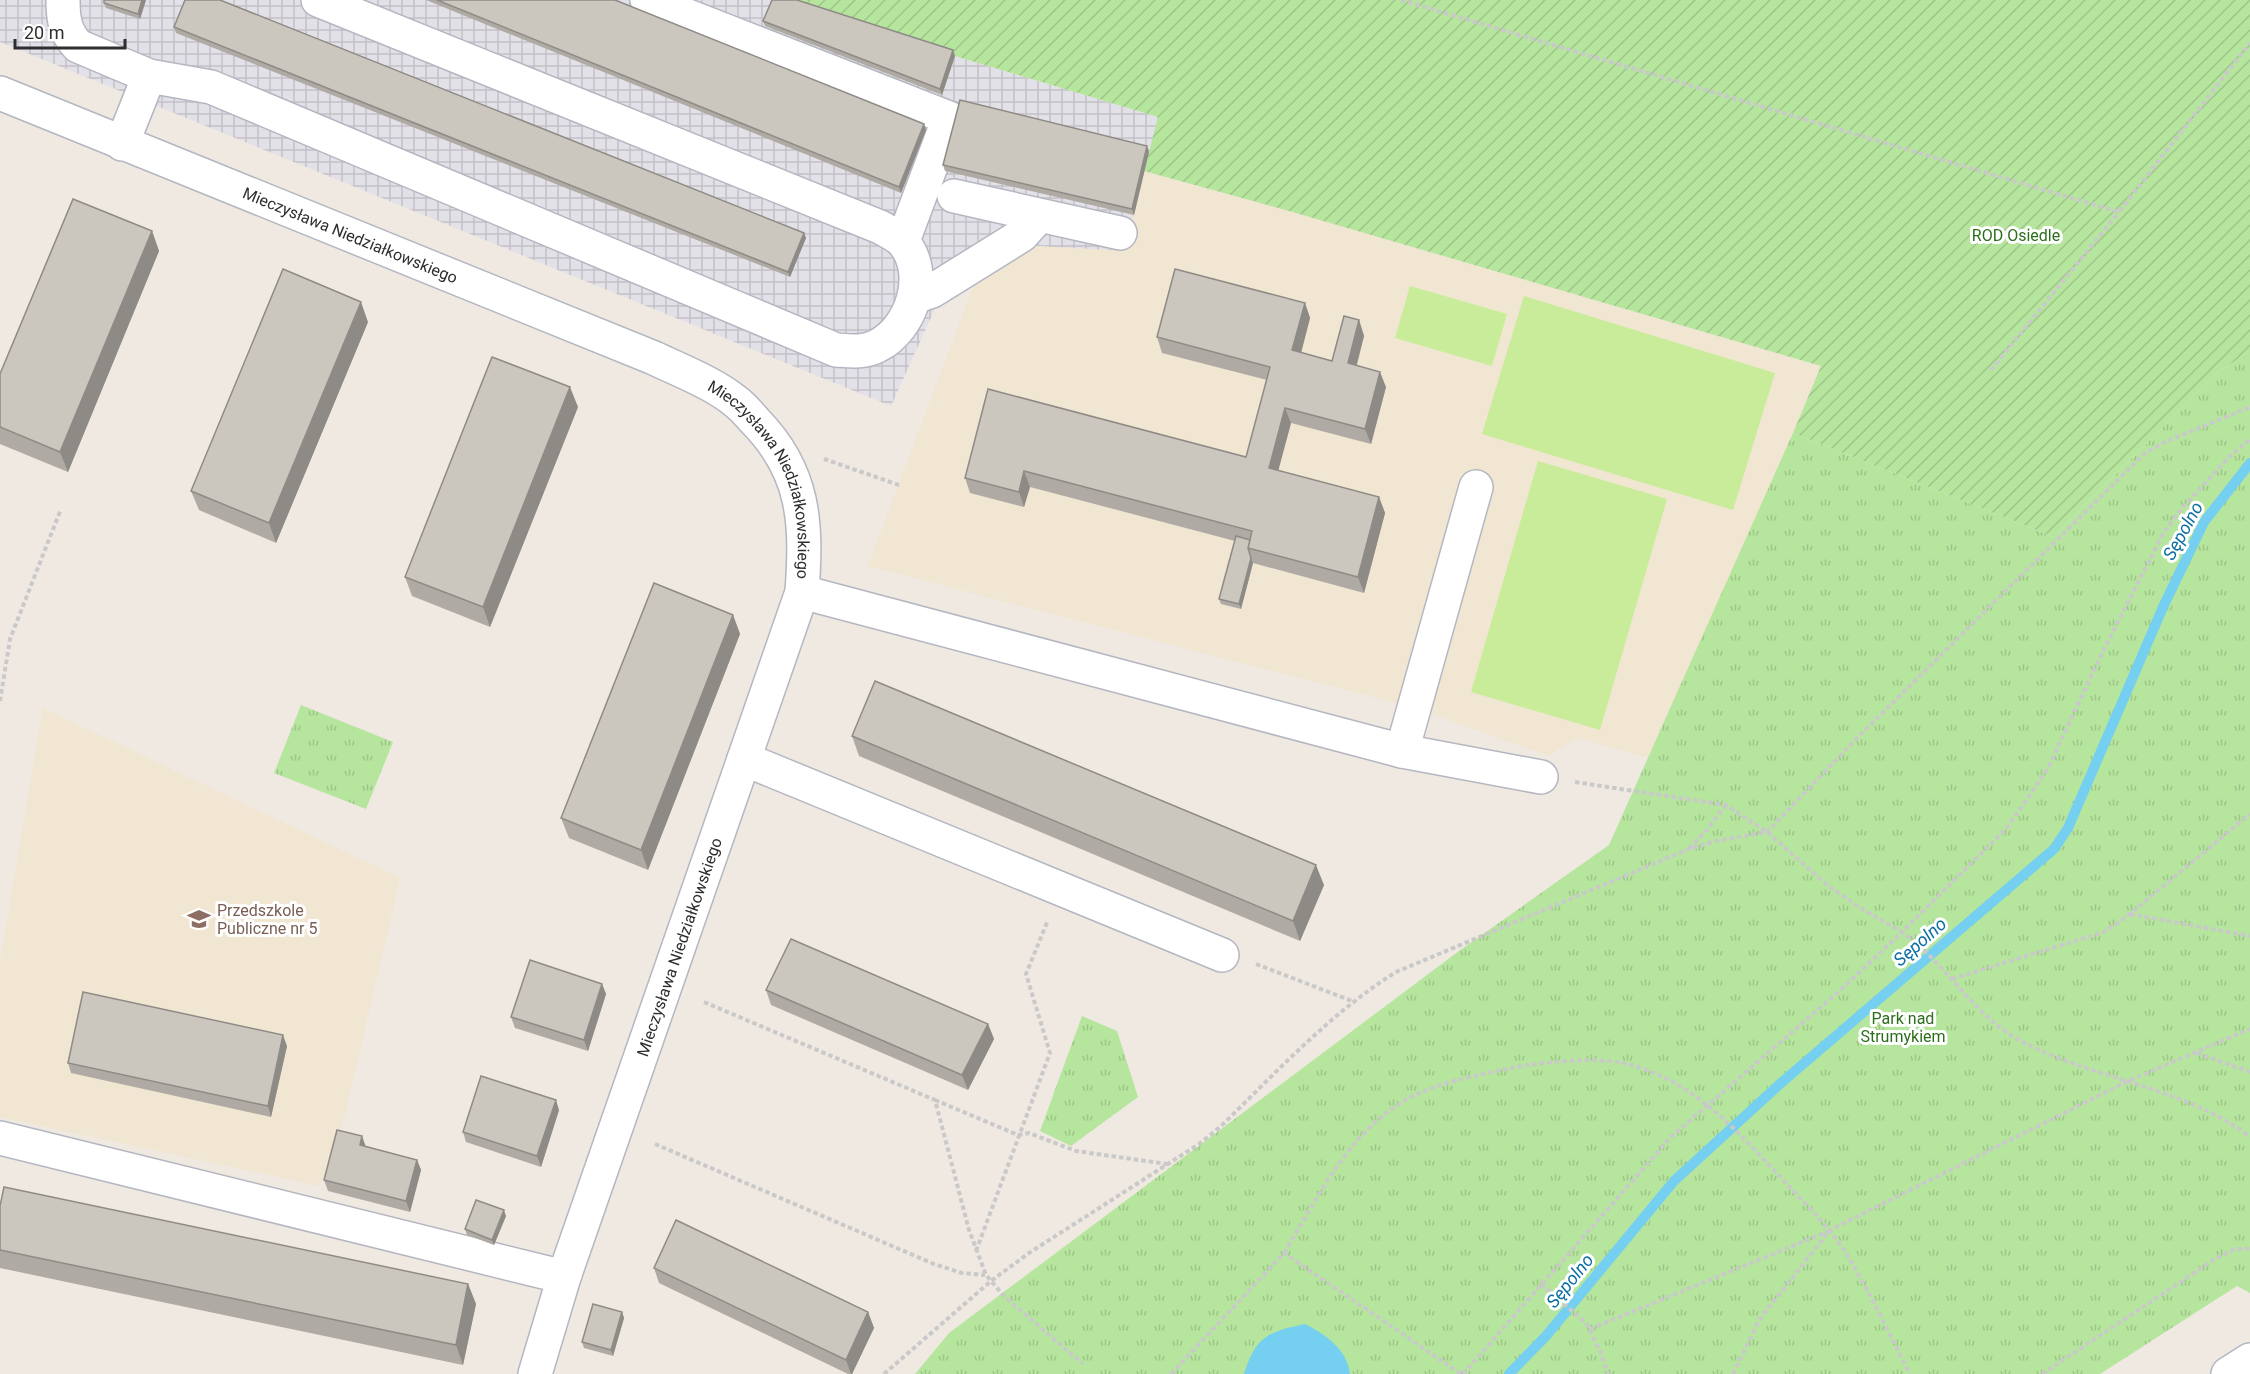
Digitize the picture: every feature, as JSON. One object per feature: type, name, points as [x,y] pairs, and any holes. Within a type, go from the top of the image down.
[{"type":"street","points":[[63,0],[65,27],[78,46],[149,76],[211,87],[836,350],[858,352],[877,346],[896,332],[909,315],[915,297],[914,267],[903,241],[880,227],[318,0]]},
{"type":"street","points":[[647,0],[949,118],[903,241]]},
{"type":"street","points":[[122,144],[149,76]]},
{"type":"street","name":"Mieczysława Niedziałkowskiego","points":[[0,93],[654,358],[735,401],[770,437],[793,477],[803,514],[805,556],[802,592],[564,1277],[535,1374]]},
{"type":"street","points":[[954,196],[1120,233]]},
{"type":"street","points":[[915,297],[932,291],[1022,235],[1032,225],[1036,215]]},
{"type":"street","points":[[1402,751],[1476,488]]},
{"type":"street","points":[[802,592],[1402,751],[1541,777]]},
{"type":"street","points":[[744,759],[1222,955]]},
{"type":"street","points":[[0,1138],[564,1277]]},
{"type":"street","points":[[2229,1374],[2250,1360]]},
{"type":"path","points":[[1401,0],[2119,212]]},
{"type":"path","points":[[1991,369],[2119,212],[2250,43]]},
{"type":"path","points":[[884,1374],[991,1281],[1029,1253],[1199,1144],[1220,1127],[1353,1001],[1395,972],[1689,849],[1716,841],[1767,832],[1850,745],[2145,454],[2165,442],[2250,407]]},
{"type":"path","points":[[1284,1253],[1462,1374],[1671,1137],[1845,987],[2007,828],[2048,768],[2164,532],[2190,498],[2228,458],[2250,439]]},
{"type":"path","points":[[824,459],[899,485]]},
{"type":"path","points":[[0,701],[10,639],[61,508]]},
{"type":"path","points":[[1541,777],[1726,805],[1767,832],[1826,884],[1922,946],[1981,1012],[1998,1027],[2059,1058],[2198,1108],[2239,1128],[2250,1137]]},
{"type":"path","points":[[1689,849],[1726,805]]},
{"type":"path","points":[[1952,979],[2104,932],[2130,914],[2250,814]]},
{"type":"path","points":[[976,1251],[1050,1053],[1026,974],[1061,889]]},
{"type":"path","points":[[2130,914],[2250,936]]},
{"type":"path","points":[[1222,955],[1254,963],[1353,1001]]},
{"type":"path","points":[[704,1002],[1018,1135],[1029,1132],[1076,1151],[1167,1164]]},
{"type":"path","points":[[1590,1329],[1830,1230],[2128,1081],[2250,1029]]},
{"type":"path","points":[[2197,1052],[2250,1072]]},
{"type":"path","points":[[1171,1374],[1284,1253],[1343,1157],[1383,1116],[1415,1095],[1470,1077],[1530,1064],[1581,1061],[1622,1062],[1658,1074],[1719,1114],[1830,1230],[1845,1251],[1910,1374]]},
{"type":"path","points":[[934,1100],[976,1251],[986,1275],[1004,1296],[1083,1364]]},
{"type":"path","points":[[655,1144],[934,1264],[962,1273],[986,1275]]},
{"type":"path","points":[[1733,1374],[1759,1320],[1830,1230]]},
{"type":"path","points":[[2042,1374],[2218,1257],[2235,1249],[2250,1249]]},
{"type":"path","points":[[1541,1284],[1587,1323],[1608,1374]]},
{"type":"shaded area","points":[[0,0],[783,0],[955,56],[1158,117],[1125,252],[1036,246],[942,293],[891,406],[0,42]]},
{"type":"shaded area","points":[[1144,171],[1821,366],[1764,501],[1649,758],[1578,738],[1548,756],[1415,708],[868,566],[978,274],[1036,246],[1125,251]]},
{"type":"shaded area","name":"Przedszkole Publiczne nr 5","points":[[43,708],[400,878],[344,1119],[320,1186],[0,1117],[0,961]]},
{"type":"green space","name":"ROD Osiedle","points":[[783,0],[2250,0],[2250,351],[2214,375],[2054,537],[1793,433],[1821,366],[1144,171],[1158,117],[955,56]]},
{"type":"green space","points":[[1410,286],[1507,314],[1492,366],[1395,338]]},
{"type":"green space","points":[[1524,296],[1775,373],[1733,510],[1482,434]]},
{"type":"green space","name":"Park nad Strumykiem","points":[[2250,351],[2250,1293],[2237,1286],[2100,1374],[915,1374],[949,1333],[1459,951],[1609,845],[1793,433],[2054,537],[2214,375]]},
{"type":"green space","points":[[1538,461],[1667,499],[1600,730],[1471,692]]},
{"type":"green space","points":[[301,705],[393,742],[366,809],[274,773]]},
{"type":"green space","points":[[1082,1016],[1117,1031],[1138,1097],[1071,1146],[1040,1131]]},
{"type":"water","points":[[1305,1324],[1334,1343],[1344,1357],[1350,1374],[1244,1374],[1253,1351],[1265,1338],[1273,1333]]},
{"type":"building","points":[[104,0],[142,0],[138,14],[104,3]]},
{"type":"building","points":[[185,0],[220,0],[804,233],[788,272],[174,27]]},
{"type":"building","points":[[437,0],[615,0],[924,124],[899,187]]},
{"type":"building","points":[[772,0],[797,0],[953,50],[940,89],[763,21]]},
{"type":"building","points":[[960,100],[1147,146],[1132,209],[943,165]]},
{"type":"building","points":[[73,199],[152,231],[60,452],[0,427],[0,374]]},
{"type":"building","points":[[283,269],[361,302],[269,523],[191,491]]},
{"type":"building","points":[[1175,269],[1305,303],[1292,350],[1332,361],[1344,316],[1359,320],[1348,363],[1380,372],[1365,429],[1285,408],[1269,468],[1379,497],[1358,577],[1248,548],[1252,531],[1024,471],[1019,492],[965,478],[988,389],[1246,457],[1270,367],[1157,337]]},
{"type":"building","points":[[492,357],[570,387],[483,607],[405,577]]},
{"type":"building","points":[[1236,536],[1250,540],[1248,548],[1251,558],[1239,604],[1219,599]]},
{"type":"building","points":[[654,583],[733,615],[641,850],[561,818]]},
{"type":"building","points":[[875,681],[1316,865],[1293,921],[852,736]]},
{"type":"building","points":[[791,939],[988,1024],[962,1075],[766,990]]},
{"type":"building","points":[[530,960],[602,984],[584,1040],[511,1017]]},
{"type":"building","points":[[83,992],[283,1035],[268,1106],[68,1063]]},
{"type":"building","points":[[481,1076],[556,1100],[537,1156],[463,1132]]},
{"type":"building","points":[[337,1130],[362,1136],[360,1145],[417,1160],[406,1201],[324,1180]]},
{"type":"building","points":[[4,1187],[468,1284],[456,1345],[0,1250],[0,1206]]},
{"type":"building","points":[[476,1200],[504,1210],[492,1240],[465,1229]]},
{"type":"building","points":[[676,1220],[868,1312],[846,1360],[654,1268]]},
{"type":"building","points":[[593,1304],[622,1312],[611,1350],[582,1342]]},
{"type":"waterway","name":"Sępolno","points":[[1509,1374],[1546,1336],[1674,1181],[1781,1083],[2054,849],[2068,828],[2163,607],[2204,522],[2250,463]]},
{"type":"place","name":"Przedszkole Publiczne nr 5","points":[[199,919]]}]
